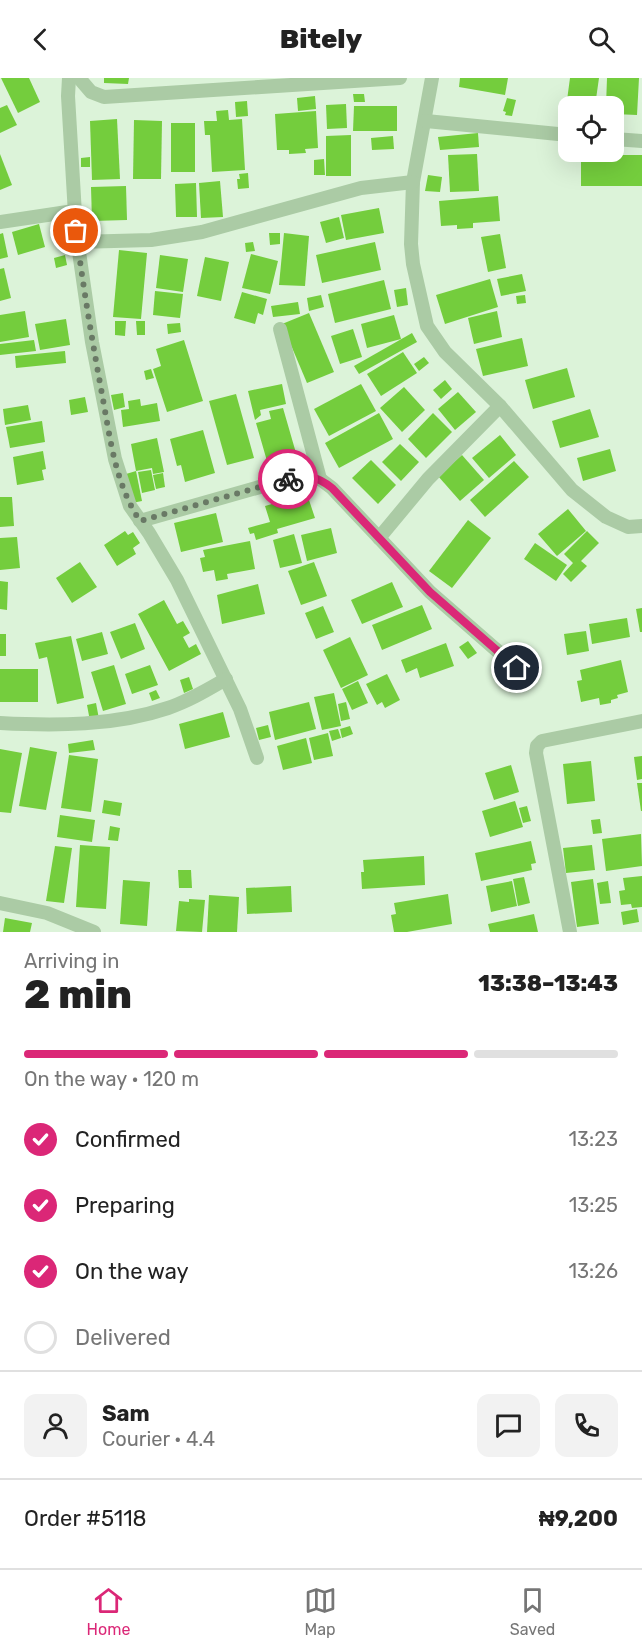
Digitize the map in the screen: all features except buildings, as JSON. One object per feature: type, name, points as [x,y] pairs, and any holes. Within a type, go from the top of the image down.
[{"type":"street","points":[[69,78],[68,96],[77,242],[92,342],[115,459],[130,506],[177,580],[240,709],[257,758]]},
{"type":"street","points":[[79,78],[91,92],[104,97],[237,83],[400,78]]},
{"type":"street","points":[[432,78],[426,121],[413,182],[411,244],[413,264],[427,326],[445,352],[500,406],[572,490],[606,517],[628,527],[642,526]]},
{"type":"street","points":[[426,121],[558,134]]},
{"type":"street","points":[[624,140],[642,141]]},
{"type":"street","points":[[77,242],[151,240],[202,232],[361,188],[413,182]]},
{"type":"street","points":[[0,222],[75,211]]},
{"type":"street","points":[[280,329],[320,478]]},
{"type":"street","points":[[380,538],[428,478],[500,406]]},
{"type":"street","points":[[140,521],[302,475],[320,478],[430,592],[517,668]]},
{"type":"street","points":[[0,723],[47,724],[112,721],[167,708],[197,696],[226,679]]},
{"type":"street","points":[[570,932],[536,753],[537,746],[542,741],[642,721]]},
{"type":"street","points":[[0,903],[47,913],[94,932]]},
{"type":"way so far","points":[[76,231],[92,342],[115,459],[130,506],[140,521],[288,479]]},
{"type":"route","points":[[288,479],[302,475],[320,478],[430,592],[517,668]]}]
